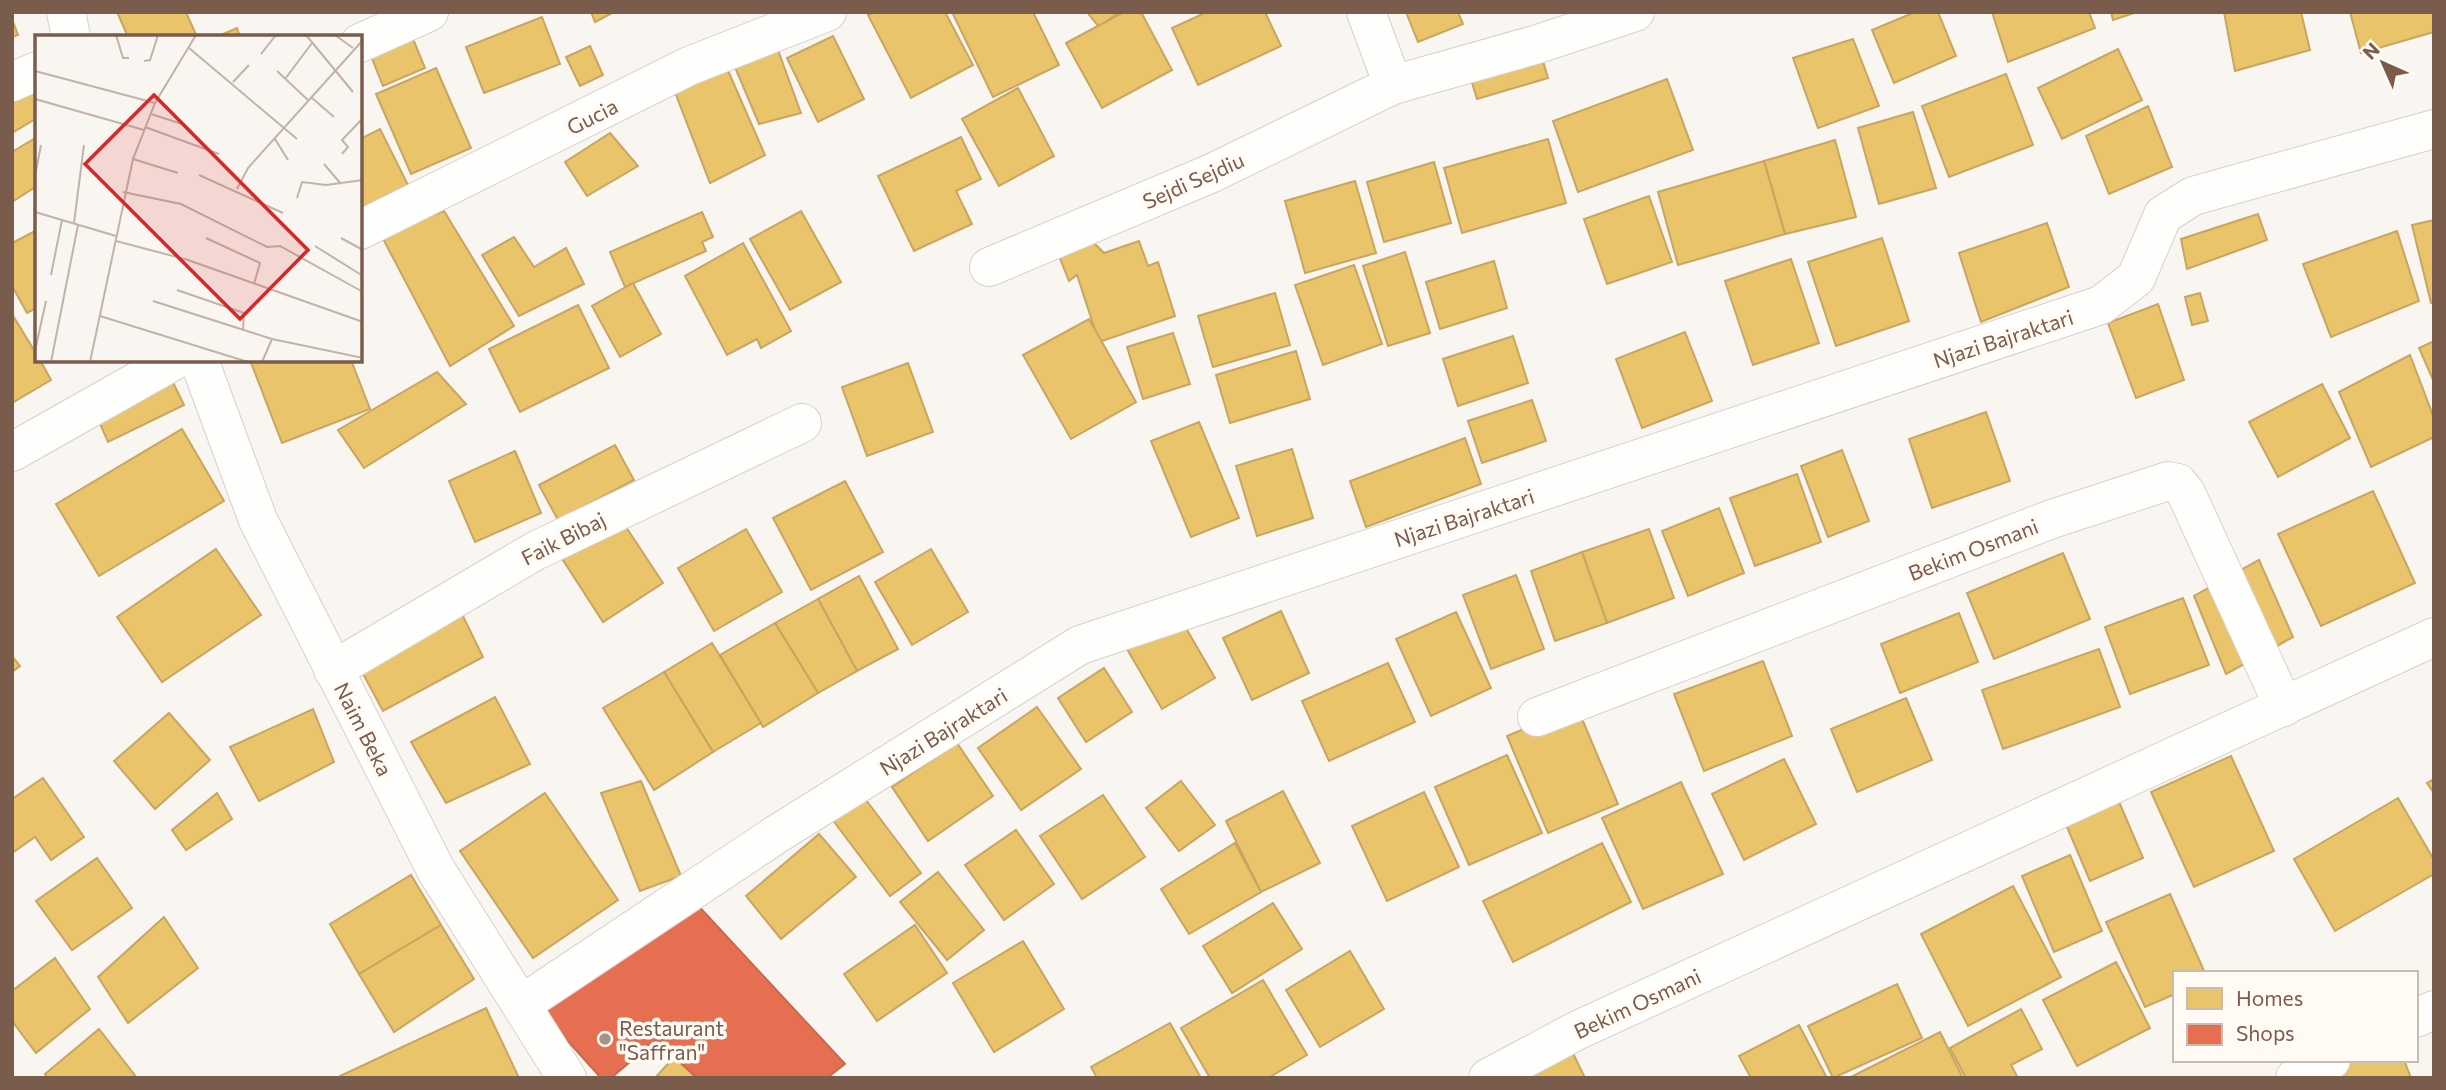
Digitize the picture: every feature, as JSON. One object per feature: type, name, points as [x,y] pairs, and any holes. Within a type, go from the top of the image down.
[{"type":"street","points":[[66,12],[71,35]]},
{"type":"street","points":[[362,42],[429,12]]},
{"type":"street","name":"Gucia","points":[[362,229],[689,66],[827,12]]},
{"type":"street","points":[[1366,12],[1393,85]]},
{"type":"street","name":"Sejdi Sejdiu","points":[[989,267],[1212,173],[1393,85],[1538,44],[1635,12]]},
{"type":"street","points":[[12,82],[35,72]]},
{"type":"street","name":"Njazi Bajraktari","points":[[522,1004],[777,834],[1080,645],[2101,305],[2136,278],[2163,215],[2193,195],[2434,129]]},
{"type":"street","points":[[12,452],[171,362]]},
{"type":"street","name":"Naim Beka","points":[[201,362],[258,520],[333,670],[436,870],[567,1078]]},
{"type":"street","name":"Faik Bibaj","points":[[333,670],[535,551],[802,423]]},
{"type":"street","name":"Bekim Osmani","points":[[1537,717],[2052,519],[2168,481],[2178,483],[2186,493],[2284,708]]},
{"type":"street","name":"Bekim Osmani","points":[[1488,1078],[1578,1030],[2434,637]]},
{"type":"street","points":[[2418,1017],[2434,1010]]},
{"type":"street","points":[[2295,1078],[2327,1062]]},
{"type":"building: Homes","points":[[117,12],[186,12],[196,35],[127,35]]},
{"type":"building: Homes","points":[[591,12],[614,12],[595,22]]},
{"type":"building: Homes","points":[[874,12],[945,12],[973,65],[911,98],[868,15]]},
{"type":"building: Homes","points":[[952,12],[1033,12],[1059,65],[993,97]]},
{"type":"building: Homes","points":[[1087,12],[1119,12],[1099,27]]},
{"type":"building: Homes","points":[[1124,12],[1141,12],[1172,70],[1102,108],[1066,43]]},
{"type":"building: Homes","points":[[1207,12],[1265,12],[1281,46],[1198,85],[1172,28]]},
{"type":"building: Homes","points":[[1406,12],[1458,12],[1463,24],[1418,42]]},
{"type":"building: Homes","points":[[1915,12],[1938,12],[1956,56],[1894,83],[1872,30]]},
{"type":"building: Homes","points":[[1992,12],[2089,12],[2095,28],[2008,62]]},
{"type":"building: Homes","points":[[2111,12],[2137,12],[2113,20]]},
{"type":"building: Homes","points":[[2224,12],[2301,12],[2310,50],[2235,71]]},
{"type":"building: Homes","points":[[2350,12],[2434,12],[2434,32],[2361,53]]},
{"type":"building: Homes","points":[[542,17],[560,64],[484,93],[466,47]]},
{"type":"building: Homes","points":[[12,19],[18,35],[12,37]]},
{"type":"building: Homes","points":[[237,28],[239,35],[221,35]]},
{"type":"building: Homes","points":[[833,36],[864,99],[818,122],[787,58]]},
{"type":"building: Homes","points":[[413,39],[425,68],[383,86],[371,56]]},
{"type":"building: Homes","points":[[1853,39],[1879,106],[1818,128],[1793,58]]},
{"type":"building: Homes","points":[[775,42],[801,113],[759,124],[732,60]]},
{"type":"building: Homes","points":[[1538,44],[1548,78],[1477,99],[1467,66]]},
{"type":"building: Homes","points":[[590,46],[603,75],[580,86],[566,57]]},
{"type":"building: Homes","points":[[2118,49],[2142,100],[2062,139],[2038,88]]},
{"type":"building: Homes","points":[[726,66],[765,155],[710,183],[673,87]]},
{"type":"building: Homes","points":[[436,68],[471,148],[411,174],[376,94]]},
{"type":"building: Homes","points":[[2006,74],[2033,145],[1949,177],[1922,106]]},
{"type":"building: Homes","points":[[35,79],[35,119],[12,133],[12,93]]},
{"type":"building: Homes","points":[[1667,79],[1693,150],[1578,192],[1553,121]]},
{"type":"building: Homes","points":[[1018,88],[1054,156],[999,186],[962,119]]},
{"type":"building: Homes","points":[[2148,106],[2172,167],[2109,194],[2086,136]]},
{"type":"building: Homes","points":[[1913,112],[1936,188],[1879,204],[1858,128]]},
{"type":"building: Homes","points":[[380,129],[408,185],[362,208],[362,138]]},
{"type":"building: Homes","points":[[610,133],[638,166],[587,196],[565,162]]},
{"type":"building: Homes","points":[[961,137],[981,179],[956,191],[972,224],[914,251],[878,176]]},
{"type":"building: Homes","points":[[35,138],[35,187],[12,202],[12,152]]},
{"type":"building: Homes","points":[[1548,139],[1566,203],[1462,233],[1444,168]]},
{"type":"building: Homes","points":[[1835,140],[1856,217],[1785,234],[1764,161]]},
{"type":"building: Homes","points":[[1764,161],[1785,234],[1678,265],[1658,192]]},
{"type":"building: Homes","points":[[1434,162],[1451,223],[1384,242],[1367,182]]},
{"type":"building: Homes","points":[[1355,181],[1376,253],[1305,273],[1285,201]]},
{"type":"building: Homes","points":[[1649,196],[1672,262],[1607,284],[1584,219]]},
{"type":"building: Homes","points":[[444,211],[514,326],[450,366],[381,235]]},
{"type":"building: Homes","points":[[801,211],[841,282],[790,310],[750,239]]},
{"type":"building: Homes","points":[[702,212],[713,237],[702,242],[706,251],[625,287],[610,252]]},
{"type":"building: Homes","points":[[2258,214],[2267,240],[2187,269],[2181,239]]},
{"type":"building: Homes","points":[[2434,220],[2434,302],[2431,303],[2412,225]]},
{"type":"building: Homes","points":[[2047,223],[2069,287],[1981,322],[1959,253]]},
{"type":"building: Homes","points":[[35,231],[35,309],[27,313],[12,286],[12,243]]},
{"type":"building: Homes","points":[[2397,231],[2419,301],[2331,337],[2303,264]]},
{"type":"building: Homes","points":[[514,237],[534,267],[566,248],[584,284],[519,316],[482,255]]},
{"type":"building: Homes","points":[[1882,238],[1909,321],[1836,346],[1808,262]]},
{"type":"building: Homes","points":[[1139,241],[1148,266],[1158,262],[1175,316],[1099,342],[1077,275],[1069,281],[1059,256],[1094,243],[1104,253]]},
{"type":"building: Homes","points":[[743,243],[791,331],[761,348],[757,339],[727,355],[685,276]]},
{"type":"building: Homes","points":[[1405,252],[1430,333],[1388,346],[1363,266]]},
{"type":"building: Homes","points":[[1791,259],[1819,343],[1753,365],[1725,281]]},
{"type":"building: Homes","points":[[1494,261],[1507,308],[1440,329],[1426,282]]},
{"type":"building: Homes","points":[[1354,265],[1382,344],[1323,365],[1295,285]]},
{"type":"building: Homes","points":[[633,283],[661,334],[620,357],[592,306]]},
{"type":"building: Homes","points":[[1275,293],[1290,345],[1213,367],[1198,316]]},
{"type":"building: Homes","points":[[2200,293],[2208,321],[2192,325],[2185,297]]},
{"type":"building: Homes","points":[[2158,304],[2184,380],[2136,398],[2108,323]]},
{"type":"building: Homes","points":[[578,305],[609,368],[520,412],[489,349]]},
{"type":"building: Homes","points":[[12,314],[35,352],[35,362],[41,362],[51,380],[12,403]]},
{"type":"building: Homes","points":[[1089,319],[1136,402],[1071,439],[1023,355]]},
{"type":"building: Homes","points":[[1685,332],[1712,401],[1642,428],[1616,359]]},
{"type":"building: Homes","points":[[1173,333],[1190,384],[1143,399],[1127,347]]},
{"type":"building: Homes","points":[[1513,336],[1528,383],[1458,406],[1443,359]]},
{"type":"building: Homes","points":[[2434,341],[2434,382],[2419,348]]},
{"type":"building: Homes","points":[[1296,351],[1310,399],[1230,423],[1216,375]]},
{"type":"building: Homes","points":[[2410,355],[2434,418],[2434,437],[2371,467],[2339,392]]},
{"type":"building: Homes","points":[[251,362],[352,362],[370,409],[282,443]]},
{"type":"building: Homes","points":[[908,363],[933,432],[867,456],[842,387]]},
{"type":"building: Homes","points":[[437,372],[466,404],[364,468],[338,430]]},
{"type":"building: Homes","points":[[169,374],[184,405],[108,442],[94,410]]},
{"type":"building: Homes","points":[[2322,384],[2350,438],[2278,477],[2249,422]]},
{"type":"building: Homes","points":[[1532,400],[1546,441],[1482,463],[1468,421]]},
{"type":"building: Homes","points":[[1986,412],[2010,481],[1932,508],[1909,439]]},
{"type":"building: Homes","points":[[1199,422],[1239,518],[1191,537],[1151,441]]},
{"type":"building: Homes","points":[[182,429],[224,501],[99,576],[56,504]]},
{"type":"building: Homes","points":[[1465,438],[1481,484],[1366,527],[1350,481]]},
{"type":"building: Homes","points":[[615,445],[634,480],[558,520],[539,485]]},
{"type":"building: Homes","points":[[1292,449],[1313,518],[1257,536],[1236,466]]},
{"type":"building: Homes","points":[[1842,450],[1869,521],[1828,537],[1801,466]]},
{"type":"building: Homes","points":[[515,451],[541,513],[475,542],[449,481]]},
{"type":"building: Homes","points":[[1797,474],[1821,542],[1755,566],[1730,498]]},
{"type":"building: Homes","points":[[845,481],[883,552],[811,590],[773,518]]},
{"type":"building: Homes","points":[[2373,491],[2415,583],[2321,626],[2278,534]]},
{"type":"building: Homes","points":[[1719,508],[1744,573],[1688,596],[1662,531]]},
{"type":"building: Homes","points":[[620,518],[663,583],[603,622],[561,557]]},
{"type":"building: Homes","points":[[746,529],[782,592],[714,631],[678,568]]},
{"type":"building: Homes","points":[[1649,529],[1674,598],[1607,623],[1582,552]]},
{"type":"building: Homes","points":[[216,549],[261,615],[162,682],[117,617]]},
{"type":"building: Homes","points":[[931,549],[968,612],[912,645],[875,582]]},
{"type":"building: Homes","points":[[1582,552],[1607,623],[1555,641],[1531,571]]},
{"type":"building: Homes","points":[[2063,553],[2090,619],[1994,659],[1967,593]]},
{"type":"building: Homes","points":[[2259,560],[2293,637],[2226,674],[2194,596]]},
{"type":"building: Homes","points":[[1516,575],[1544,649],[1491,669],[1463,595]]},
{"type":"building: Homes","points":[[859,576],[898,649],[857,671],[818,599]]},
{"type":"building: Homes","points":[[2183,598],[2209,665],[2130,694],[2105,627]]},
{"type":"building: Homes","points":[[818,599],[857,671],[818,693],[775,623]]},
{"type":"building: Homes","points":[[458,606],[483,657],[383,711],[354,657]]},
{"type":"building: Homes","points":[[1281,611],[1309,673],[1252,700],[1223,638]]},
{"type":"building: Homes","points":[[1456,612],[1491,688],[1431,716],[1396,639]]},
{"type":"building: Homes","points":[[1959,613],[1978,662],[1900,693],[1881,644]]},
{"type":"building: Homes","points":[[1180,618],[1215,678],[1162,709],[1127,649]]},
{"type":"building: Homes","points":[[775,623],[818,693],[763,727],[720,655]]},
{"type":"building: Homes","points":[[712,643],[761,723],[713,752],[664,672]]},
{"type":"building: Homes","points":[[2099,649],[2120,707],[2003,749],[1982,690]]},
{"type":"building: Homes","points":[[12,656],[20,666],[12,672]]},
{"type":"building: Homes","points":[[1763,661],[1792,736],[1704,771],[1674,694]]},
{"type":"building: Homes","points":[[1388,663],[1415,722],[1329,761],[1302,701]]},
{"type":"building: Homes","points":[[1104,668],[1132,712],[1086,742],[1058,698]]},
{"type":"building: Homes","points":[[664,672],[713,752],[654,790],[603,708]]},
{"type":"building: Homes","points":[[495,697],[530,764],[446,803],[411,742]]},
{"type":"building: Homes","points":[[1906,698],[1932,760],[1857,792],[1831,729]]},
{"type":"building: Homes","points":[[1037,707],[1081,769],[1021,810],[978,748]]},
{"type":"building: Homes","points":[[1577,707],[1618,804],[1548,833],[1507,736]]},
{"type":"building: Homes","points":[[313,709],[334,762],[259,801],[230,747]]},
{"type":"building: Homes","points":[[169,713],[210,760],[155,809],[114,761]]},
{"type":"building: Homes","points":[[957,743],[993,796],[928,841],[892,787]]},
{"type":"building: Homes","points":[[1507,755],[1542,833],[1469,865],[1435,787]]},
{"type":"building: Homes","points":[[2231,756],[2274,851],[2194,887],[2151,792]]},
{"type":"building: Homes","points":[[1784,759],[1816,824],[1744,860],[1712,794]]},
{"type":"building: Homes","points":[[43,778],[84,837],[51,860],[35,837],[12,853],[12,799]]},
{"type":"building: Homes","points":[[2434,779],[2434,793],[2427,783]]},
{"type":"building: Homes","points":[[641,781],[681,876],[640,891],[601,793]]},
{"type":"building: Homes","points":[[1181,781],[1215,825],[1179,851],[1146,808]]},
{"type":"building: Homes","points":[[1681,782],[1723,874],[1643,909],[1602,818]]},
{"type":"building: Homes","points":[[2114,790],[2143,858],[2090,881],[2061,813]]},
{"type":"building: Homes","points":[[1283,791],[1320,863],[1261,892],[1226,821]]},
{"type":"building: Homes","points":[[860,792],[921,873],[890,896],[829,815]]},
{"type":"building: Homes","points":[[1424,792],[1459,867],[1387,901],[1352,826]]},
{"type":"building: Homes","points":[[217,793],[232,819],[186,850],[172,830]]},
{"type":"building: Homes","points":[[545,793],[618,900],[533,958],[460,851]]},
{"type":"building: Homes","points":[[1103,795],[1145,857],[1082,899],[1040,836]]},
{"type":"building: Homes","points":[[2398,798],[2434,860],[2434,874],[2335,931],[2294,859]]},
{"type":"building: Homes","points":[[1016,830],[1054,884],[1004,920],[965,865]]},
{"type":"building: Homes","points":[[819,834],[856,877],[781,939],[746,896]]},
{"type":"building: Homes","points":[[1235,843],[1261,892],[1189,934],[1161,889]]},
{"type":"building: Homes","points":[[1602,843],[1631,902],[1513,962],[1483,901]]},
{"type":"building: Homes","points":[[2070,855],[2102,931],[2054,952],[2022,876]]},
{"type":"building: Homes","points":[[97,858],[132,908],[72,950],[36,901]]},
{"type":"building: Homes","points":[[938,872],[984,930],[947,960],[900,902]]},
{"type":"building: Homes","points":[[411,875],[441,925],[359,974],[330,924]]},
{"type":"building: Homes","points":[[2013,886],[2061,977],[1968,1026],[1921,934]]},
{"type":"building: Homes","points":[[2170,894],[2204,971],[2173,971],[2173,995],[2145,1007],[2106,922]]},
{"type":"building: Homes","points":[[1273,903],[1302,949],[1232,993],[1203,946]]},
{"type":"building: Homes","points":[[164,917],[198,968],[128,1023],[98,977]]},
{"type":"building: Homes","points":[[441,925],[474,979],[394,1032],[359,974]]},
{"type":"building: Homes","points":[[915,925],[947,973],[877,1021],[844,974]]},
{"type":"building: Homes","points":[[1023,941],[1064,1009],[994,1052],[953,983]]},
{"type":"building: Homes","points":[[1350,951],[1384,1009],[1320,1047],[1286,990]]},
{"type":"building: Homes","points":[[55,958],[90,1009],[36,1053],[12,1021],[12,991]]},
{"type":"building: Homes","points":[[2116,962],[2150,1028],[2077,1066],[2043,1000]]},
{"type":"building: Homes","points":[[1263,980],[1307,1055],[1268,1078],[1210,1078],[1181,1028]]},
{"type":"building: Homes","points":[[1897,984],[1922,1038],[1833,1078],[1808,1026]]},
{"type":"building: Homes","points":[[486,1008],[519,1078],[340,1076]]},
{"type":"building: Homes","points":[[2021,1009],[2042,1049],[2011,1065],[2018,1078],[1966,1078],[1950,1048]]},
{"type":"building: Homes","points":[[1170,1023],[1201,1078],[1097,1078],[1091,1067]]},
{"type":"building: Homes","points":[[1799,1025],[1827,1078],[1751,1078],[1739,1056]]},
{"type":"building: Homes","points":[[99,1029],[137,1078],[47,1078],[45,1074]]},
{"type":"building: Homes","points":[[1940,1032],[1963,1078],[1849,1078]]},
{"type":"building: Homes","points":[[1571,1049],[1585,1078],[1513,1078]]},
{"type":"building: Homes","points":[[674,1057],[697,1078],[655,1078]]},
{"type":"building: Homes","points":[[2340,1062],[2405,1062],[2411,1078],[2315,1078]]},
{"type":"building: Shops","points":[[692,899],[845,1064],[827,1078],[697,1078],[656,1040],[611,1078],[601,1078],[538,1008]]},
{"type":"place","name":"Restaurant \"Saffran\"","points":[[605,1039]]}]
